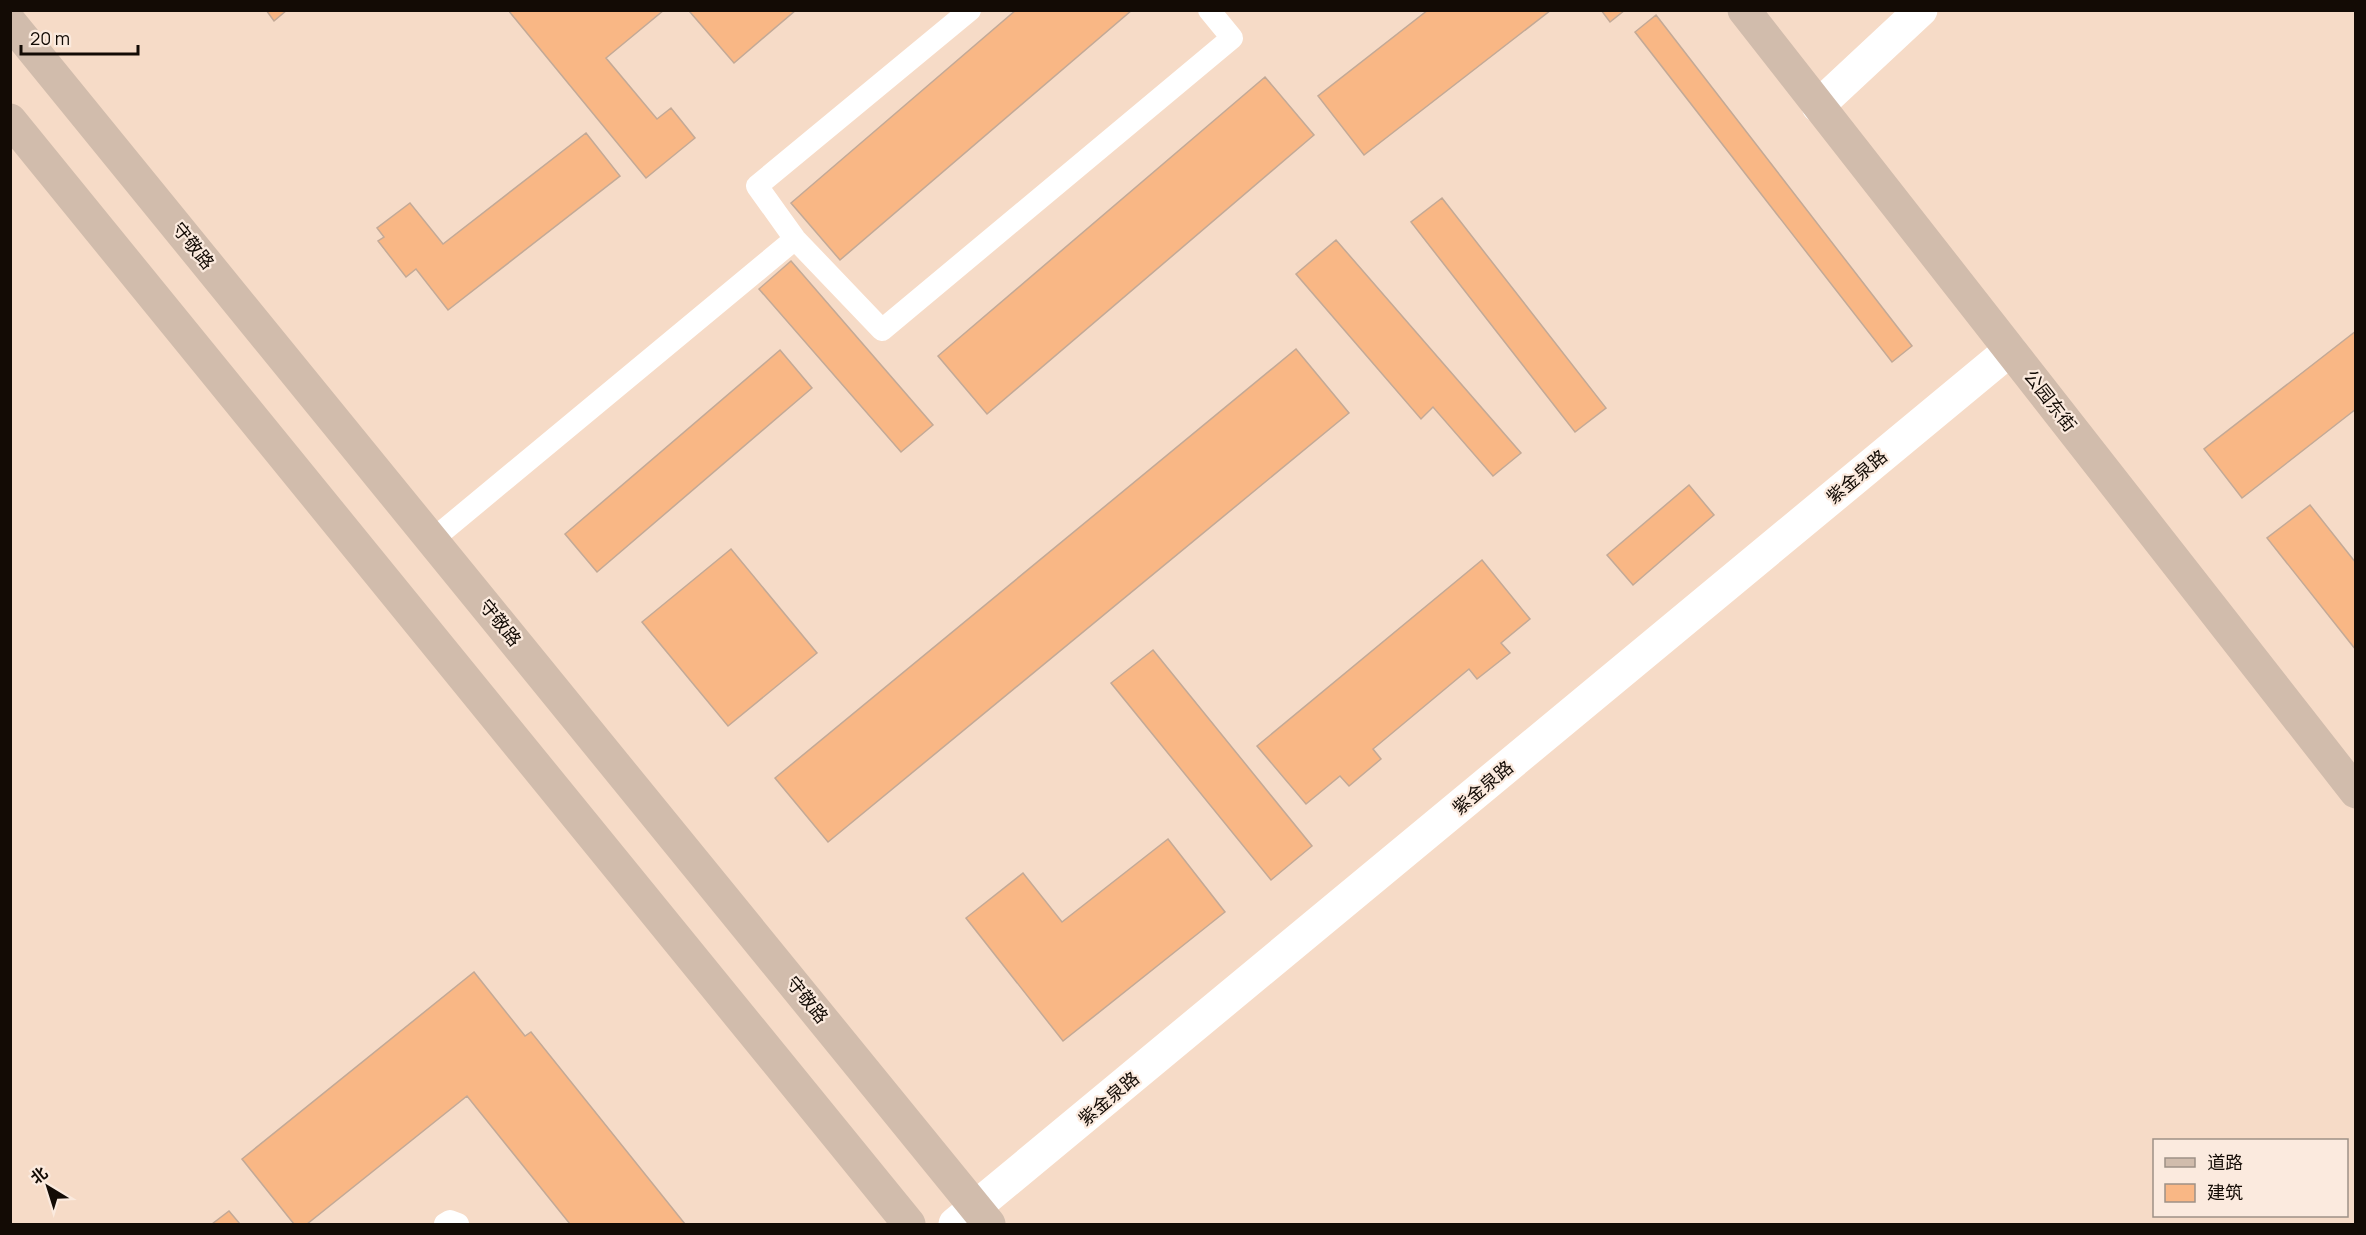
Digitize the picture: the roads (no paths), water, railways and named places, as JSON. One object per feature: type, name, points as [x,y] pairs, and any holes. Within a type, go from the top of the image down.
[{"type":"main road","name":"公园东街","points":[[1744,10],[2355,792]]},
{"type":"main road","name":"守敬路","points":[[10,22],[432,540],[974,1219]]},
{"type":"main road","points":[[10,120],[909,1224]]},
{"type":"street","points":[[1818,106],[1921,10]]},
{"type":"street","name":"紫金泉路","points":[[974,1219],[2010,350]]},
{"type":"lane","points":[[970,10],[757,186],[795,239],[882,330],[1232,38],[1209,10]]},
{"type":"lane","points":[[432,540],[795,239]]},
{"type":"lane","points":[[445,1224],[450,1221],[458,1224]]}]
